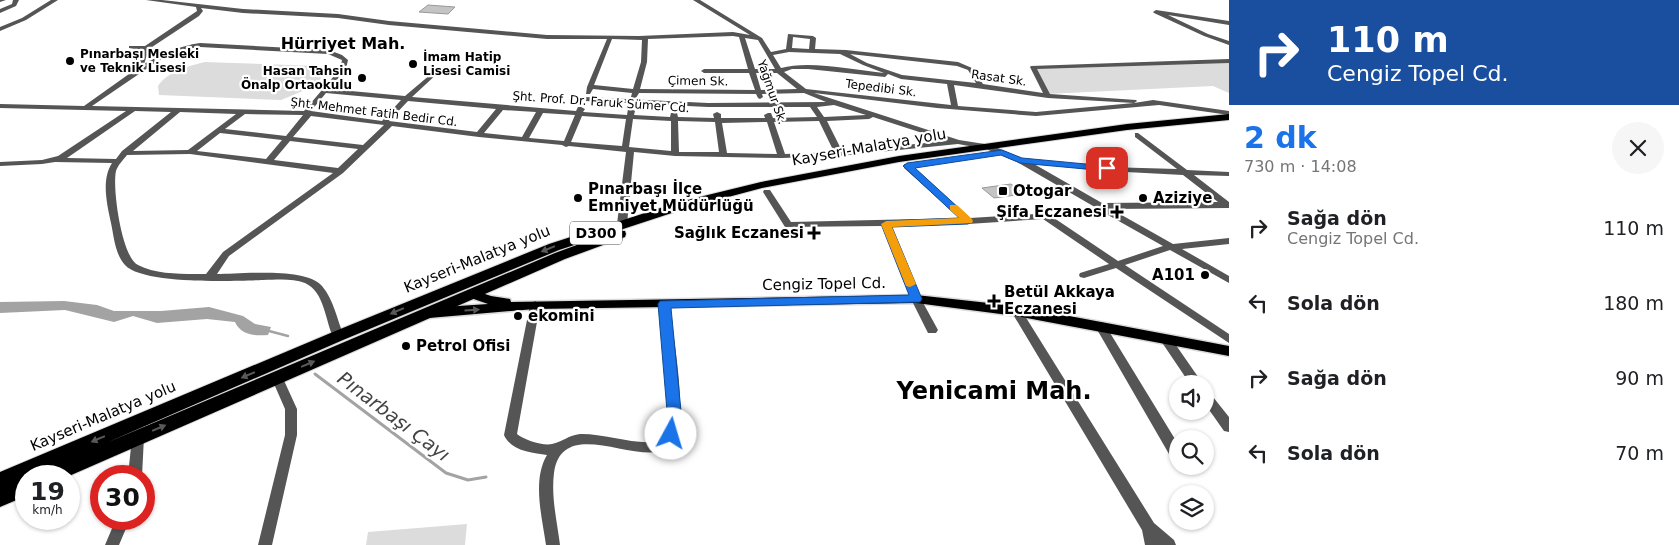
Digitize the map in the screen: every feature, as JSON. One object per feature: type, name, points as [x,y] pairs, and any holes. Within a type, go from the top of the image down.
[{"type":"highway","name":"Kayseri-Malatya yolu","points":[[0,481],[338,336],[554,247],[692,203],[761,185],[899,159],[1127,127],[1229,117]]},
{"type":"highway","name":"Kayseri-Malatya yolu","points":[[75,465],[560,256],[692,211],[767,192],[907,166],[1229,124]]},
{"type":"highway","points":[[0,498],[15,492]]},
{"type":"main road","points":[[472,294],[489,300],[535,305]]},
{"type":"main road","name":"Cengiz Topel Cd.","points":[[535,305],[916,299],[1016,311],[1100,326],[1167,341],[1229,351]]},
{"type":"main road","points":[[424,314],[535,305]]},
{"type":"street","points":[[0,11],[14,5],[16,0]]},
{"type":"street","points":[[0,29],[24,19],[55,0]]},
{"type":"street","points":[[149,0],[243,11],[338,16],[389,23],[547,37],[645,38],[741,34],[760,39]]},
{"type":"street","points":[[696,0],[760,39],[779,71],[805,91],[958,142],[988,147],[1020,160],[1097,206],[1229,280]]},
{"type":"street","points":[[138,72],[146,48],[197,15],[200,12],[198,6]]},
{"type":"street","points":[[1229,23],[1156,12],[1206,35],[1229,43]]},
{"type":"street","name":"Yağmur Sk.","points":[[741,34],[763,105],[782,156]]},
{"type":"street","points":[[788,50],[790,35],[813,38],[812,50]]},
{"type":"street","points":[[566,145],[610,38]]},
{"type":"street","points":[[622,224],[630,116],[644,62],[645,38]]},
{"type":"street","points":[[86,108],[171,51],[191,45],[329,52],[340,56],[345,60],[343,68],[269,161]]},
{"type":"street","points":[[131,46],[146,48]]},
{"type":"street","name":"Rasat Sk.","points":[[770,54],[788,50],[841,52],[865,64],[901,77],[1048,96],[1117,99],[1229,113]]},
{"type":"street","points":[[841,52],[958,64],[970,69],[981,86]]},
{"type":"street","points":[[1048,96],[1033,67],[1229,61]]},
{"type":"street","points":[[704,71],[779,71],[792,68],[808,68],[901,77]]},
{"type":"street","points":[[210,276],[226,254],[340,171],[366,148],[406,98],[437,71]]},
{"type":"street","points":[[950,82],[955,107]]},
{"type":"street","name":"Çimen Sk.","points":[[590,88],[713,93],[805,91]]},
{"type":"street","name":"Şht. Prof. Dr. Faruk Sümer Cd.","points":[[324,91],[501,107],[674,119],[770,120],[877,116]]},
{"type":"street","name":"Tepedibi Sk.","points":[[805,91],[1036,114],[1158,103]]},
{"type":"street","points":[[675,92],[675,154]]},
{"type":"street","points":[[713,93],[723,155]]},
{"type":"street","points":[[585,99],[716,106],[840,104]]},
{"type":"street","points":[[812,105],[822,119],[839,154]]},
{"type":"street","name":"Şht. Mehmet Fatih Bedir Cd.","points":[[0,106],[307,113],[479,136],[675,154],[782,156],[839,154],[958,142]]},
{"type":"street","points":[[479,136],[501,107]]},
{"type":"street","points":[[57,160],[74,151],[134,109]]},
{"type":"street","points":[[178,110],[125,153],[118,160],[112,172],[110,187],[123,254],[127,261],[135,268],[152,272],[210,276],[284,277],[307,280],[321,291],[338,336]]},
{"type":"street","points":[[524,140],[541,110]]},
{"type":"street","points":[[190,152],[244,111]]},
{"type":"street","points":[[218,130],[366,148]]},
{"type":"street","points":[[1138,135],[1228,206]]},
{"type":"street","points":[[125,153],[190,152],[340,171]]},
{"type":"street","points":[[0,164],[57,160],[118,160]]},
{"type":"street","points":[[1020,160],[1186,173],[1229,174]]},
{"type":"street","points":[[907,166],[968,221]]},
{"type":"street","points":[[767,192],[788,225],[886,224],[1046,218],[1109,212]]},
{"type":"street","points":[[1097,206],[1228,206]]},
{"type":"street","points":[[1046,218],[1229,339]]},
{"type":"street","points":[[886,224],[916,299],[932,330]]},
{"type":"street","points":[[1084,275],[1171,247],[1229,241]]},
{"type":"street","points":[[553,545],[547,484],[549,463],[554,450],[563,443],[575,440],[605,441],[656,447],[668,441],[673,424],[674,411],[664,304]]},
{"type":"street","points":[[535,305],[510,435],[520,444],[554,450]]},
{"type":"street","points":[[1016,311],[1148,528],[1152,545]]},
{"type":"street","points":[[1100,326],[1169,442]]},
{"type":"street","points":[[1167,341],[1191,375]]},
{"type":"street","points":[[265,545],[291,435],[292,420],[286,395],[277,377]]},
{"type":"street","points":[[1214,407],[1229,427]]},
{"type":"street","points":[[136,465],[138,438]]},
{"type":"street","points":[[1148,528],[1170,545]]},
{"type":"street","points":[[112,545],[118,530]]},
{"type":"shaded area","points":[[1229,61],[1229,93],[1213,86],[1047,94],[1033,67]]},
{"type":"shaded area","points":[[205,62],[317,66],[322,74],[320,80],[310,88],[281,100],[159,95],[158,86],[167,76],[192,65]]},
{"type":"shaded area","points":[[64,301],[97,305],[114,311],[161,311],[209,307],[243,316],[255,324],[271,327],[268,335],[258,335],[244,332],[235,322],[207,319],[157,323],[133,316],[114,322],[65,310],[0,313],[0,302]]},
{"type":"shaded area","points":[[467,524],[465,545],[366,545],[368,532]]},
{"type":"building","points":[[428,5],[455,7],[448,14],[419,12]]},
{"type":"building","name":"Otogar","points":[[1011,184],[1024,194],[994,198],[982,188]]},
{"type":"waterway","name":"Pınarbaşı Çayı","points":[[269,331],[288,336]]},
{"type":"waterway","name":"Pınarbaşı Çayı","points":[[315,374],[446,473],[468,480],[486,477]]},
{"type":"slow traffic","points":[[910,284],[886,224],[968,221],[953,208]]},
{"type":"place","name":"Pınarbaşı Mesleki ve Teknik Lisesi","points":[[70,61]]},
{"type":"place","name":"İmam Hatip Lisesi Camisi","points":[[413,64]]},
{"type":"place","name":"Hasan Tahsin Önalp Ortaokulu","points":[[362,78]]},
{"type":"place","name":"Otogar","points":[[1003,191]]},
{"type":"place","name":"Pınarbaşı İlçe Emniyet Müdürlüğü","points":[[578,198]]},
{"type":"place","name":"Aziziye","points":[[1143,198]]},
{"type":"place","name":"Şifa Eczanesi","points":[[1117,212]]},
{"type":"place","name":"Sağlık Eczanesi","points":[[814,233]]},
{"type":"place","name":"A101","points":[[1205,275]]},
{"type":"place","name":"Betül Akkaya Eczanesi","points":[[994,301]]},
{"type":"place","name":"ekomini","points":[[518,316]]},
{"type":"place","name":"Petrol Ofisi","points":[[406,346]]},
{"type":"district","name":"Hürriyet Mah.","points":[[343,43]]},
{"type":"district","name":"Yenicami Mah.","points":[[994,391]]},
{"type":"route","points":[[671,434],[674,411],[664,304],[916,299],[886,224],[968,221],[907,166],[1002,153],[1020,160],[1107,168]]}]
